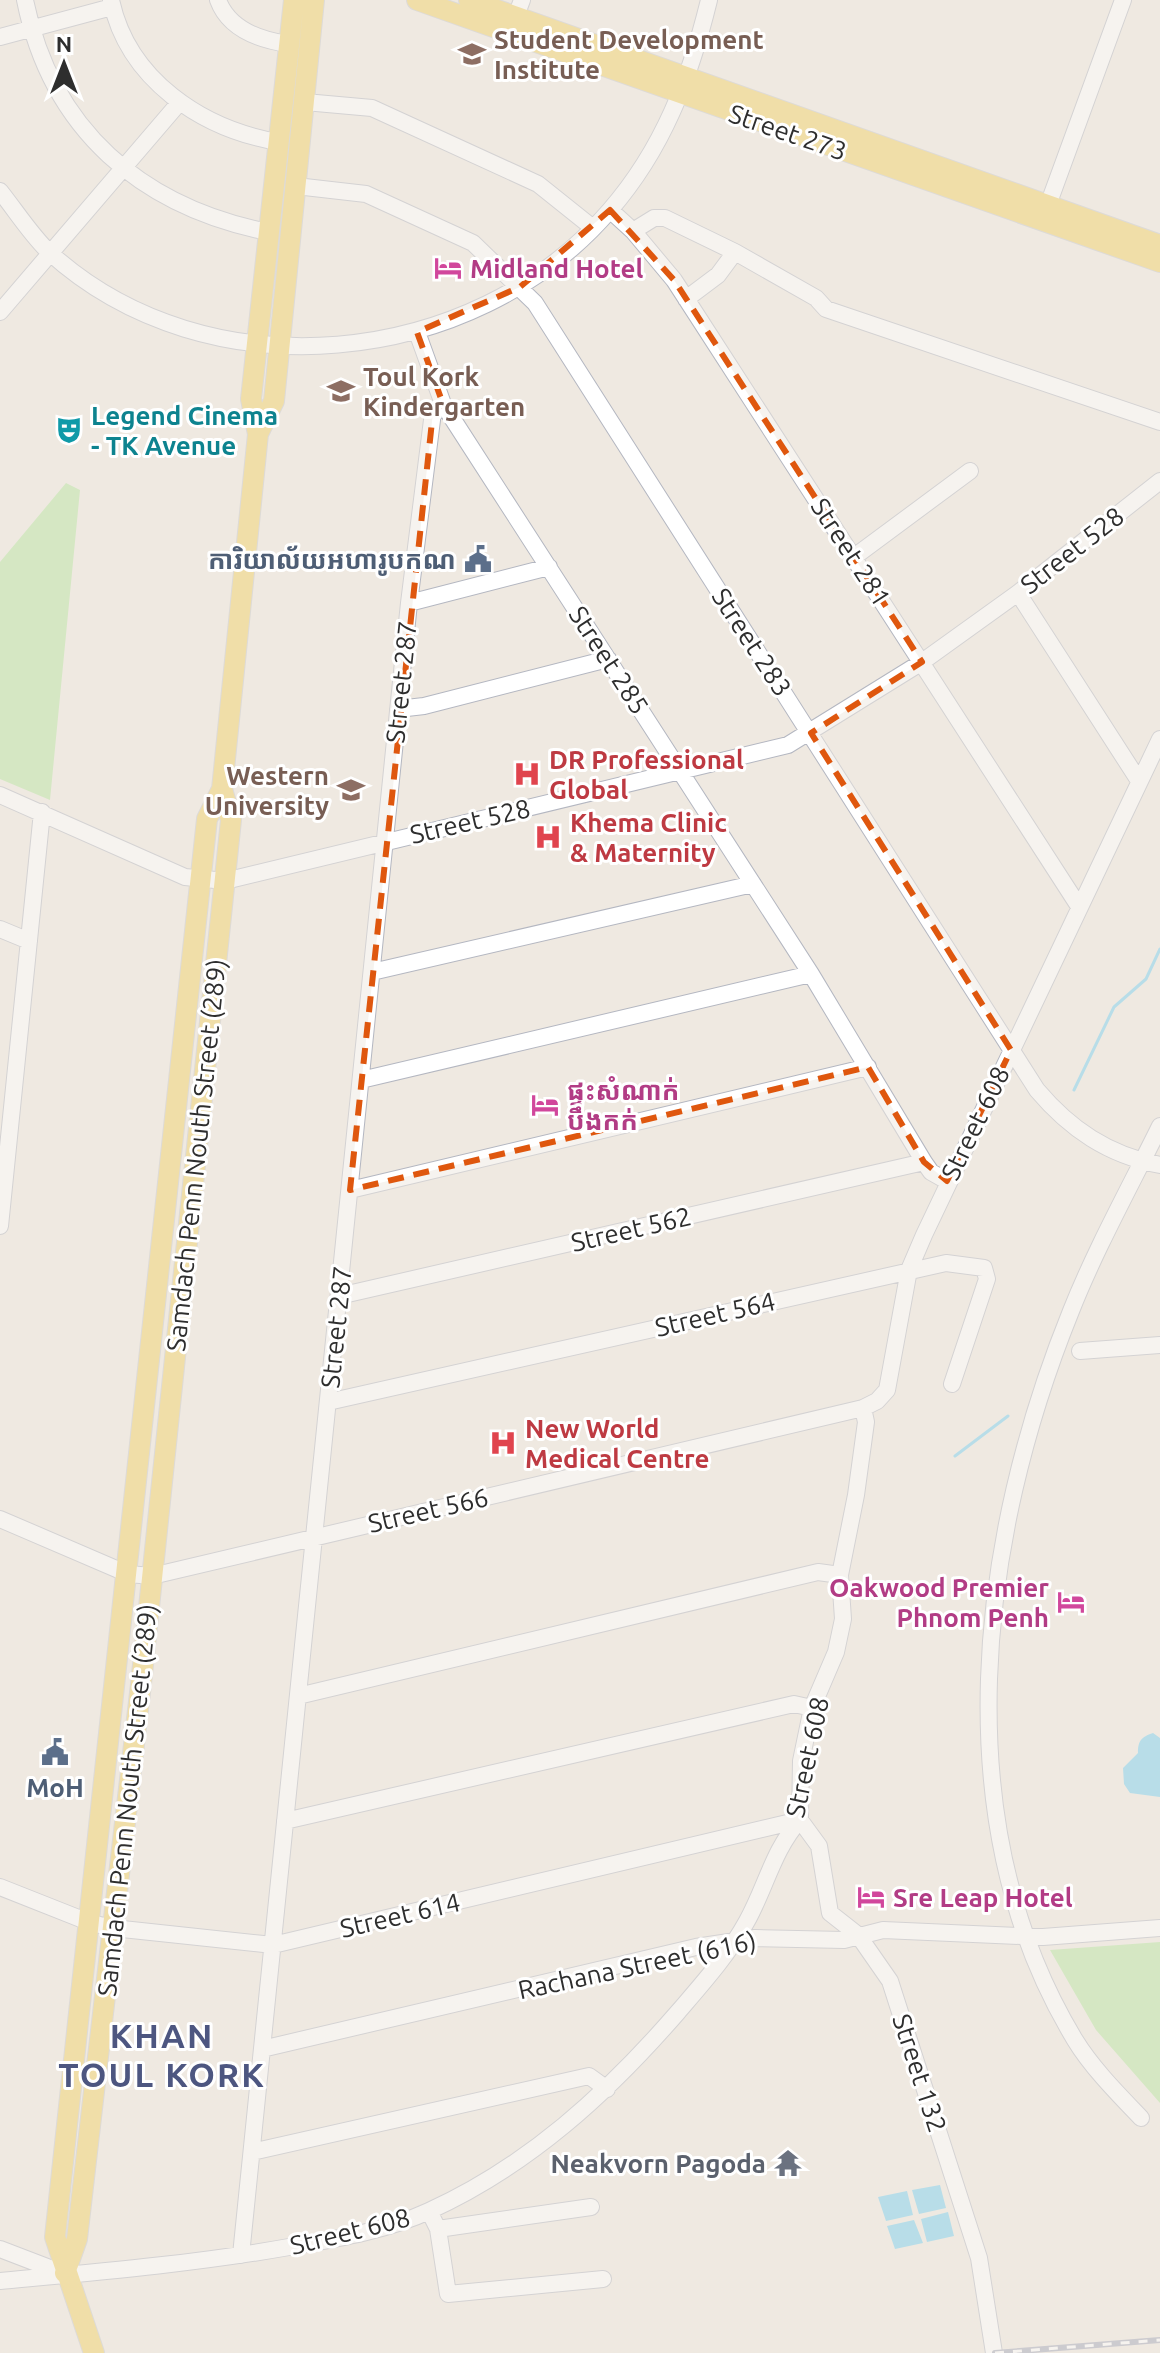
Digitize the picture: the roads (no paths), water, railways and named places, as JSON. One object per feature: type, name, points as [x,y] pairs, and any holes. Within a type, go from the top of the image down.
[{"type":"main road","name":"Street 273","points":[[417,0],[685,87],[1158,253]]},
{"type":"main road","name":"Street 273","points":[[469,0],[519,8],[685,87]]},
{"type":"main road","name":"Samdach Penn Nouth Street (289)","points":[[65,2274],[55,2237],[207,819],[222,789],[258,434],[251,399],[291,1]]},
{"type":"main road","points":[[291,1],[320,2]]},
{"type":"main road","name":"Samdach Penn Nouth Street (289)","points":[[258,434],[274,401],[305,102],[320,2]]},
{"type":"main road","name":"Samdach Penn Nouth Street (289)","points":[[65,2274],[77,2239],[169,1417],[231,820],[222,789]]},
{"type":"main road","points":[[145,1414],[169,1417]]},
{"type":"main road","points":[[108,1765],[131,1768]]},
{"type":"main road","points":[[65,2274],[94,2353]]},
{"type":"street","points":[[25,0],[46,68],[66,105],[91,139],[154,192],[190,211],[228,224],[268,232]]},
{"type":"street","points":[[218,0],[222,10],[243,31],[267,41],[288,44]]},
{"type":"street","points":[[0,191],[49,252],[96,286],[143,312],[192,330],[279,346],[349,345],[417,332],[472,312],[520,287],[593,228],[610,210],[638,174],[685,87],[709,0]]},
{"type":"street","points":[[1045,213],[1123,0]]},
{"type":"street","points":[[0,37],[112,3],[135,54],[150,75],[179,103],[225,129],[278,142]]},
{"type":"street","points":[[305,102],[372,108],[538,184],[593,228]]},
{"type":"street","points":[[0,312],[179,103]]},
{"type":"street","name":"Street 283","points":[[296,186],[366,194],[473,243],[535,303],[1011,1050],[1059,1115],[1090,1139],[1160,1165]]},
{"type":"street","name":"Street 281","points":[[610,210],[633,231],[686,299],[1078,905]]},
{"type":"street","points":[[633,231],[654,218],[665,218],[735,252],[816,298],[826,309],[1160,422]]},
{"type":"street","points":[[686,299],[718,275],[735,252]]},
{"type":"street","name":"Street 285","points":[[417,332],[443,404],[811,974],[924,1162],[931,1172],[947,1181]]},
{"type":"street","name":"Street 287","points":[[241,2255],[409,603],[433,412],[443,404]]},
{"type":"street","points":[[854,557],[970,471]]},
{"type":"street","name":"Street 528","points":[[0,795],[185,877],[225,881],[385,840],[683,773],[788,745],[922,662],[1018,593],[1160,481]]},
{"type":"street","points":[[409,603],[549,567]]},
{"type":"street","points":[[1018,593],[1139,781]]},
{"type":"street","points":[[398,709],[469,695],[608,659]]},
{"type":"street","name":"Street 608","points":[[0,2281],[241,2255],[381,2228],[429,2211],[531,2152],[607,2089],[678,2012],[735,1941],[783,1839],[800,1820],[801,1761],[812,1708],[840,1638],[843,1619],[840,1575],[860,1466],[866,1422],[863,1408],[877,1401],[887,1390],[909,1270],[947,1181],[1160,739]]},
{"type":"street","points":[[0,1226],[4,1154],[42,812]]},
{"type":"street","points":[[372,972],[753,884]]},
{"type":"street","points":[[0,929],[29,941]]},
{"type":"street","points":[[361,1080],[811,974]]},
{"type":"street","points":[[0,1041],[18,1048]]},
{"type":"street","points":[[350,1190],[868,1067]]},
{"type":"street","points":[[1141,2118],[1076,2043],[1043,1982],[1024,1937],[1003,1856],[990,1767],[987,1696],[996,1599],[1016,1486],[1035,1411],[1071,1310],[1160,1126]]},
{"type":"street","name":"Street 562","points":[[339,1296],[924,1162]]},
{"type":"street","name":"Street 564","points":[[328,1402],[946,1263],[984,1268],[987,1279],[952,1384]]},
{"type":"street","points":[[1080,1351],[1160,1345]]},
{"type":"street","name":"Street 566","points":[[0,1519],[128,1574],[152,1576],[863,1408]]},
{"type":"street","points":[[298,1696],[818,1572],[840,1575]]},
{"type":"street","points":[[285,1821],[794,1704],[812,1708]]},
{"type":"street","name":"Street 132","points":[[800,1820],[819,1846],[830,1913],[858,1935],[890,1981],[979,2258],[994,2353]]},
{"type":"street","name":"Street 614","points":[[0,1887],[91,1923],[113,1928],[273,1945],[800,1820]]},
{"type":"street","name":"Rachana Street (616)","points":[[262,2049],[755,1938],[844,1940],[883,1930],[1024,1937],[1160,1928]]},
{"type":"street","points":[[252,2152],[589,2076],[607,2089]]},
{"type":"street","points":[[438,2229],[591,2207]]},
{"type":"street","points":[[429,2211],[438,2229],[448,2294],[603,2279]]},
{"type":"street","points":[[0,2249],[65,2274]]},
{"type":"water","points":[[1153,1733],[1160,1738],[1160,1797],[1130,1793],[1124,1784],[1123,1768],[1138,1753],[1141,1740]]},
{"type":"water","points":[[940,2185],[946,2208],[919,2214],[912,2190]]},
{"type":"water","points":[[907,2191],[913,2215],[886,2221],[878,2197]]},
{"type":"water","points":[[948,2212],[954,2236],[927,2242],[921,2219]]},
{"type":"water","points":[[914,2220],[923,2243],[895,2249],[887,2226]]},
{"type":"waterway","points":[[1074,1090],[1114,1007],[1146,979],[1160,949]]},
{"type":"waterway","points":[[955,1456],[1008,1416]]},
{"type":"railway","points":[[995,2353],[1160,2340]]},
{"type":"place","name":"Student Development Institute","points":[[472,54]]},
{"type":"place","name":"Midland Hotel","points":[[448,268]]},
{"type":"place","name":"Toul Kork Kindergarten","points":[[341,391]]},
{"type":"place","name":"Legend Cinema - TK Avenue","points":[[69,430]]},
{"type":"place","name":"ការិយាល័យអហារូបកណ","points":[[478,559]]},
{"type":"place","name":"DR Professional Global","points":[[527,774]]},
{"type":"place","name":"Western University","points":[[351,790]]},
{"type":"place","name":"Khema Clinic & Maternity","points":[[548,837]]},
{"type":"place","name":"ផ្ទះសំណាក់ បឹងកក់","points":[[545,1105]]},
{"type":"place","name":"New World Medical Centre","points":[[503,1443]]},
{"type":"place","name":"Oakwood Premier Phnom Penh","points":[[1071,1602]]},
{"type":"place","name":"MoH","points":[[55,1752]]},
{"type":"place","name":"Sre Leap Hotel","points":[[871,1897]]},
{"type":"place","name":"Neakvorn Pagoda","points":[[788,2163]]},
{"type":"district","name":"KHAN TOUL KORK","points":[[162,2054]]}]
